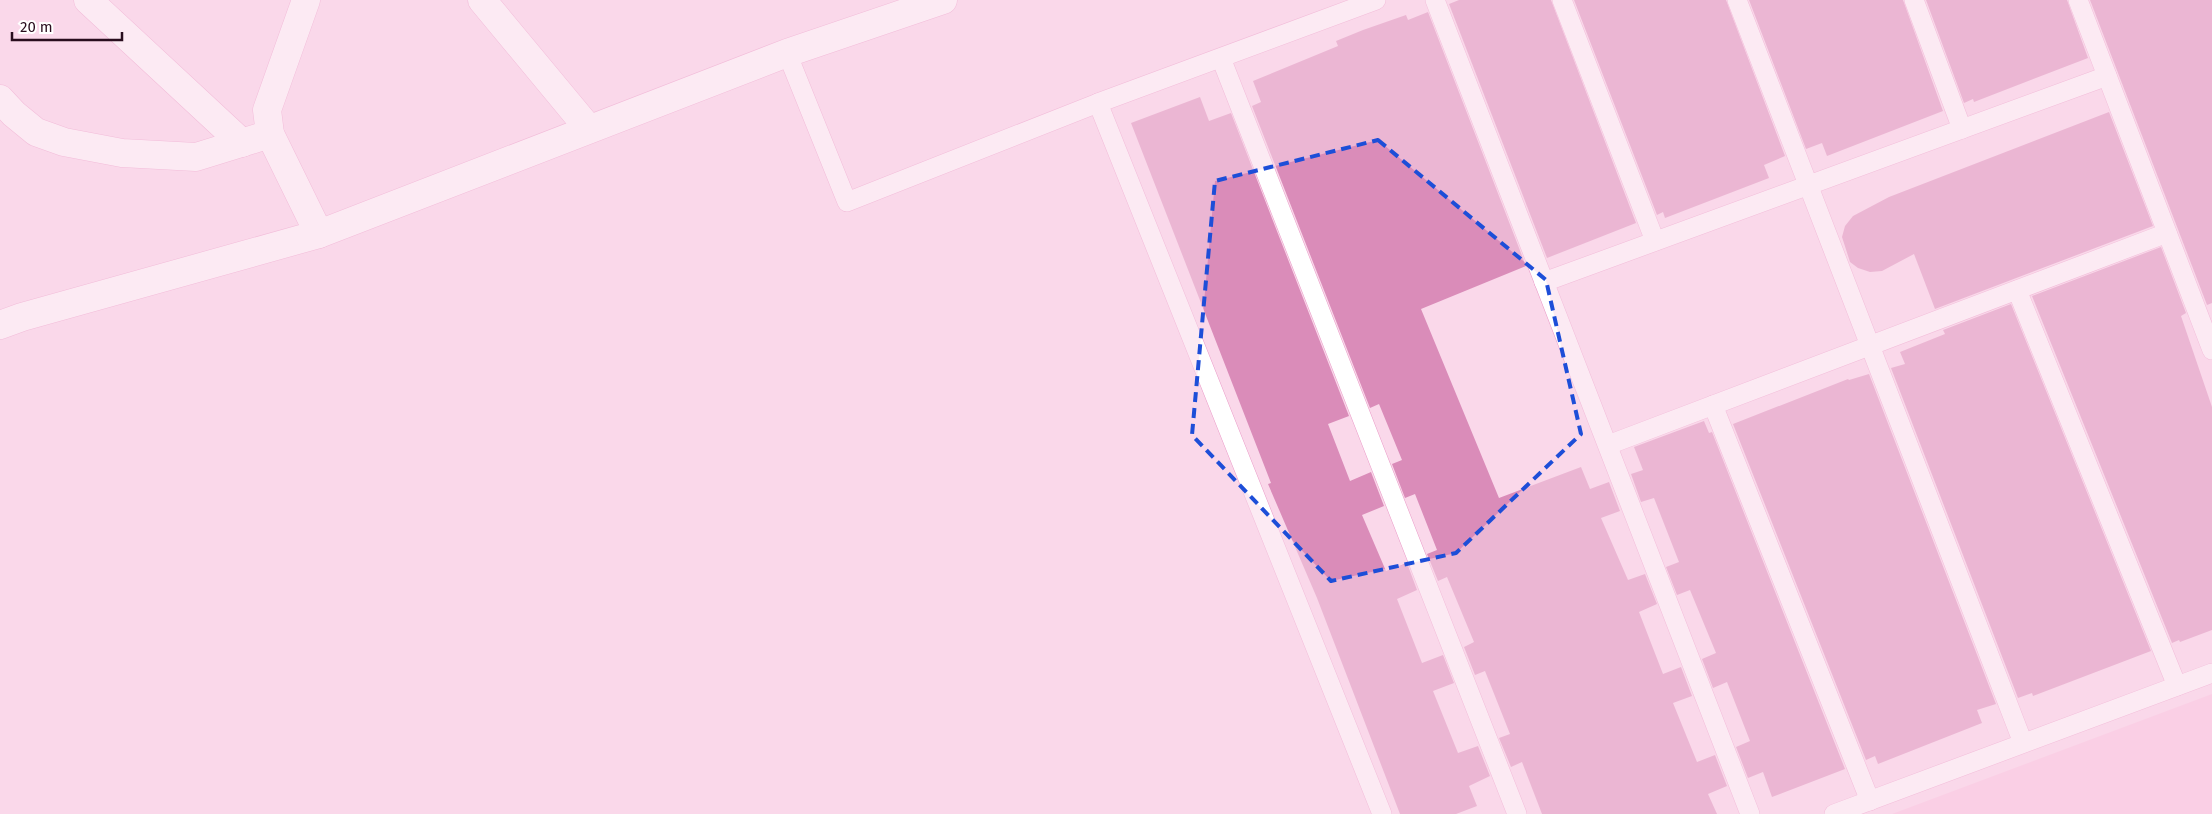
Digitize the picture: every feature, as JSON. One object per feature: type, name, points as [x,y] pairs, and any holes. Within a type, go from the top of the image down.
[{"type":"street","points":[[88,0],[242,143]]},
{"type":"street","points":[[306,0],[267,110],[270,134],[319,234]]},
{"type":"street","points":[[482,0],[589,129]]},
{"type":"street","points":[[0,325],[22,317],[319,234],[787,53],[943,0]]},
{"type":"street","points":[[0,99],[14,114],[36,132],[64,142],[122,153],[196,157],[270,134]]},
{"type":"lane","points":[[787,53],[847,202],[1098,103],[1376,0]]},
{"type":"lane","points":[[1435,0],[1750,814]]},
{"type":"lane","points":[[1562,0],[1655,241]]},
{"type":"lane","points":[[1737,0],[2023,743]]},
{"type":"lane","points":[[1914,0],[1962,129]]},
{"type":"lane","points":[[2078,0],[2212,350]]},
{"type":"lane","points":[[1221,58],[1517,814]]},
{"type":"lane","points":[[1544,282],[2107,76]]},
{"type":"lane","points":[[1098,103],[1382,814]]},
{"type":"lane","points":[[1608,445],[2167,233]]},
{"type":"lane","points":[[2017,290],[2177,686]]},
{"type":"lane","points":[[1713,405],[1870,800]]},
{"type":"lane","points":[[1834,814],[2212,673]]},
{"type":"highlighted area","points":[[1378,140],[1546,280],[1581,434],[1456,553],[1331,581],[1192,435],[1215,181]]},
{"type":"shaded area","points":[[2212,694],[2212,814],[1892,814]]},
{"type":"building","points":[[1459,0],[1551,0],[1636,223],[1547,258],[1449,4]]},
{"type":"building","points":[[1574,0],[1726,0],[1785,156],[1764,165],[1769,178],[1665,218],[1663,212],[1657,215]]},
{"type":"building","points":[[1749,0],[1903,0],[1943,111],[1827,156],[1822,143],[1806,149]]},
{"type":"building","points":[[1926,0],[2067,0],[2088,58],[1974,102],[1973,99],[1964,103]]},
{"type":"building","points":[[2090,0],[2212,0],[2212,303],[2207,305]]},
{"type":"building","points":[[1428,12],[1526,266],[1421,309],[1499,498],[1581,467],[1590,489],[1609,482],[1620,511],[1601,518],[1628,580],[1645,574],[1657,604],[1639,612],[1663,674],[1681,667],[1692,696],[1673,703],[1697,762],[1715,755],[1727,786],[1708,794],[1717,814],[1542,814],[1522,762],[1511,767],[1499,738],[1510,734],[1485,671],[1475,675],[1464,647],[1474,642],[1447,577],[1438,581],[1427,554],[1437,550],[1415,494],[1405,498],[1392,464],[1402,460],[1379,404],[1370,408],[1252,106],[1261,102],[1253,81],[1338,46],[1336,41],[1363,30],[1406,15],[1408,20]]},
{"type":"building","points":[[1200,97],[1209,121],[1231,113],[1349,416],[1328,424],[1350,481],[1371,472],[1384,506],[1362,515],[1386,571],[1407,563],[1417,590],[1397,599],[1422,663],[1443,655],[1454,683],[1433,691],[1458,753],[1478,746],[1490,776],[1469,786],[1477,806],[1456,814],[1400,814],[1317,598],[1268,484],[1271,483],[1131,123]]},
{"type":"building","points":[[2109,112],[2153,226],[1935,309],[1914,254],[1882,271],[1870,272],[1858,268],[1850,262],[1842,237],[1845,226],[1853,216],[1889,197]]},
{"type":"building","points":[[2161,247],[2186,313],[2181,316],[2212,407],[2212,630],[2180,642],[2179,640],[2172,643],[2032,296]]},
{"type":"building","points":[[2011,304],[2151,651],[2033,696],[2032,693],[2018,698],[1891,368],[1905,364],[1900,352],[1945,334],[1943,330]]},
{"type":"building","points":[[1869,374],[1996,704],[1977,710],[1982,723],[1878,764],[1875,756],[1866,760],[1733,424],[1848,379]]},
{"type":"building","points":[[1704,421],[1709,433],[1712,432],[1845,769],[1772,797],[1763,772],[1748,778],[1736,747],[1750,741],[1727,682],[1713,688],[1702,659],[1716,653],[1690,590],[1677,595],[1666,567],[1679,562],[1654,498],[1641,502],[1631,474],[1643,470],[1634,447]]}]
